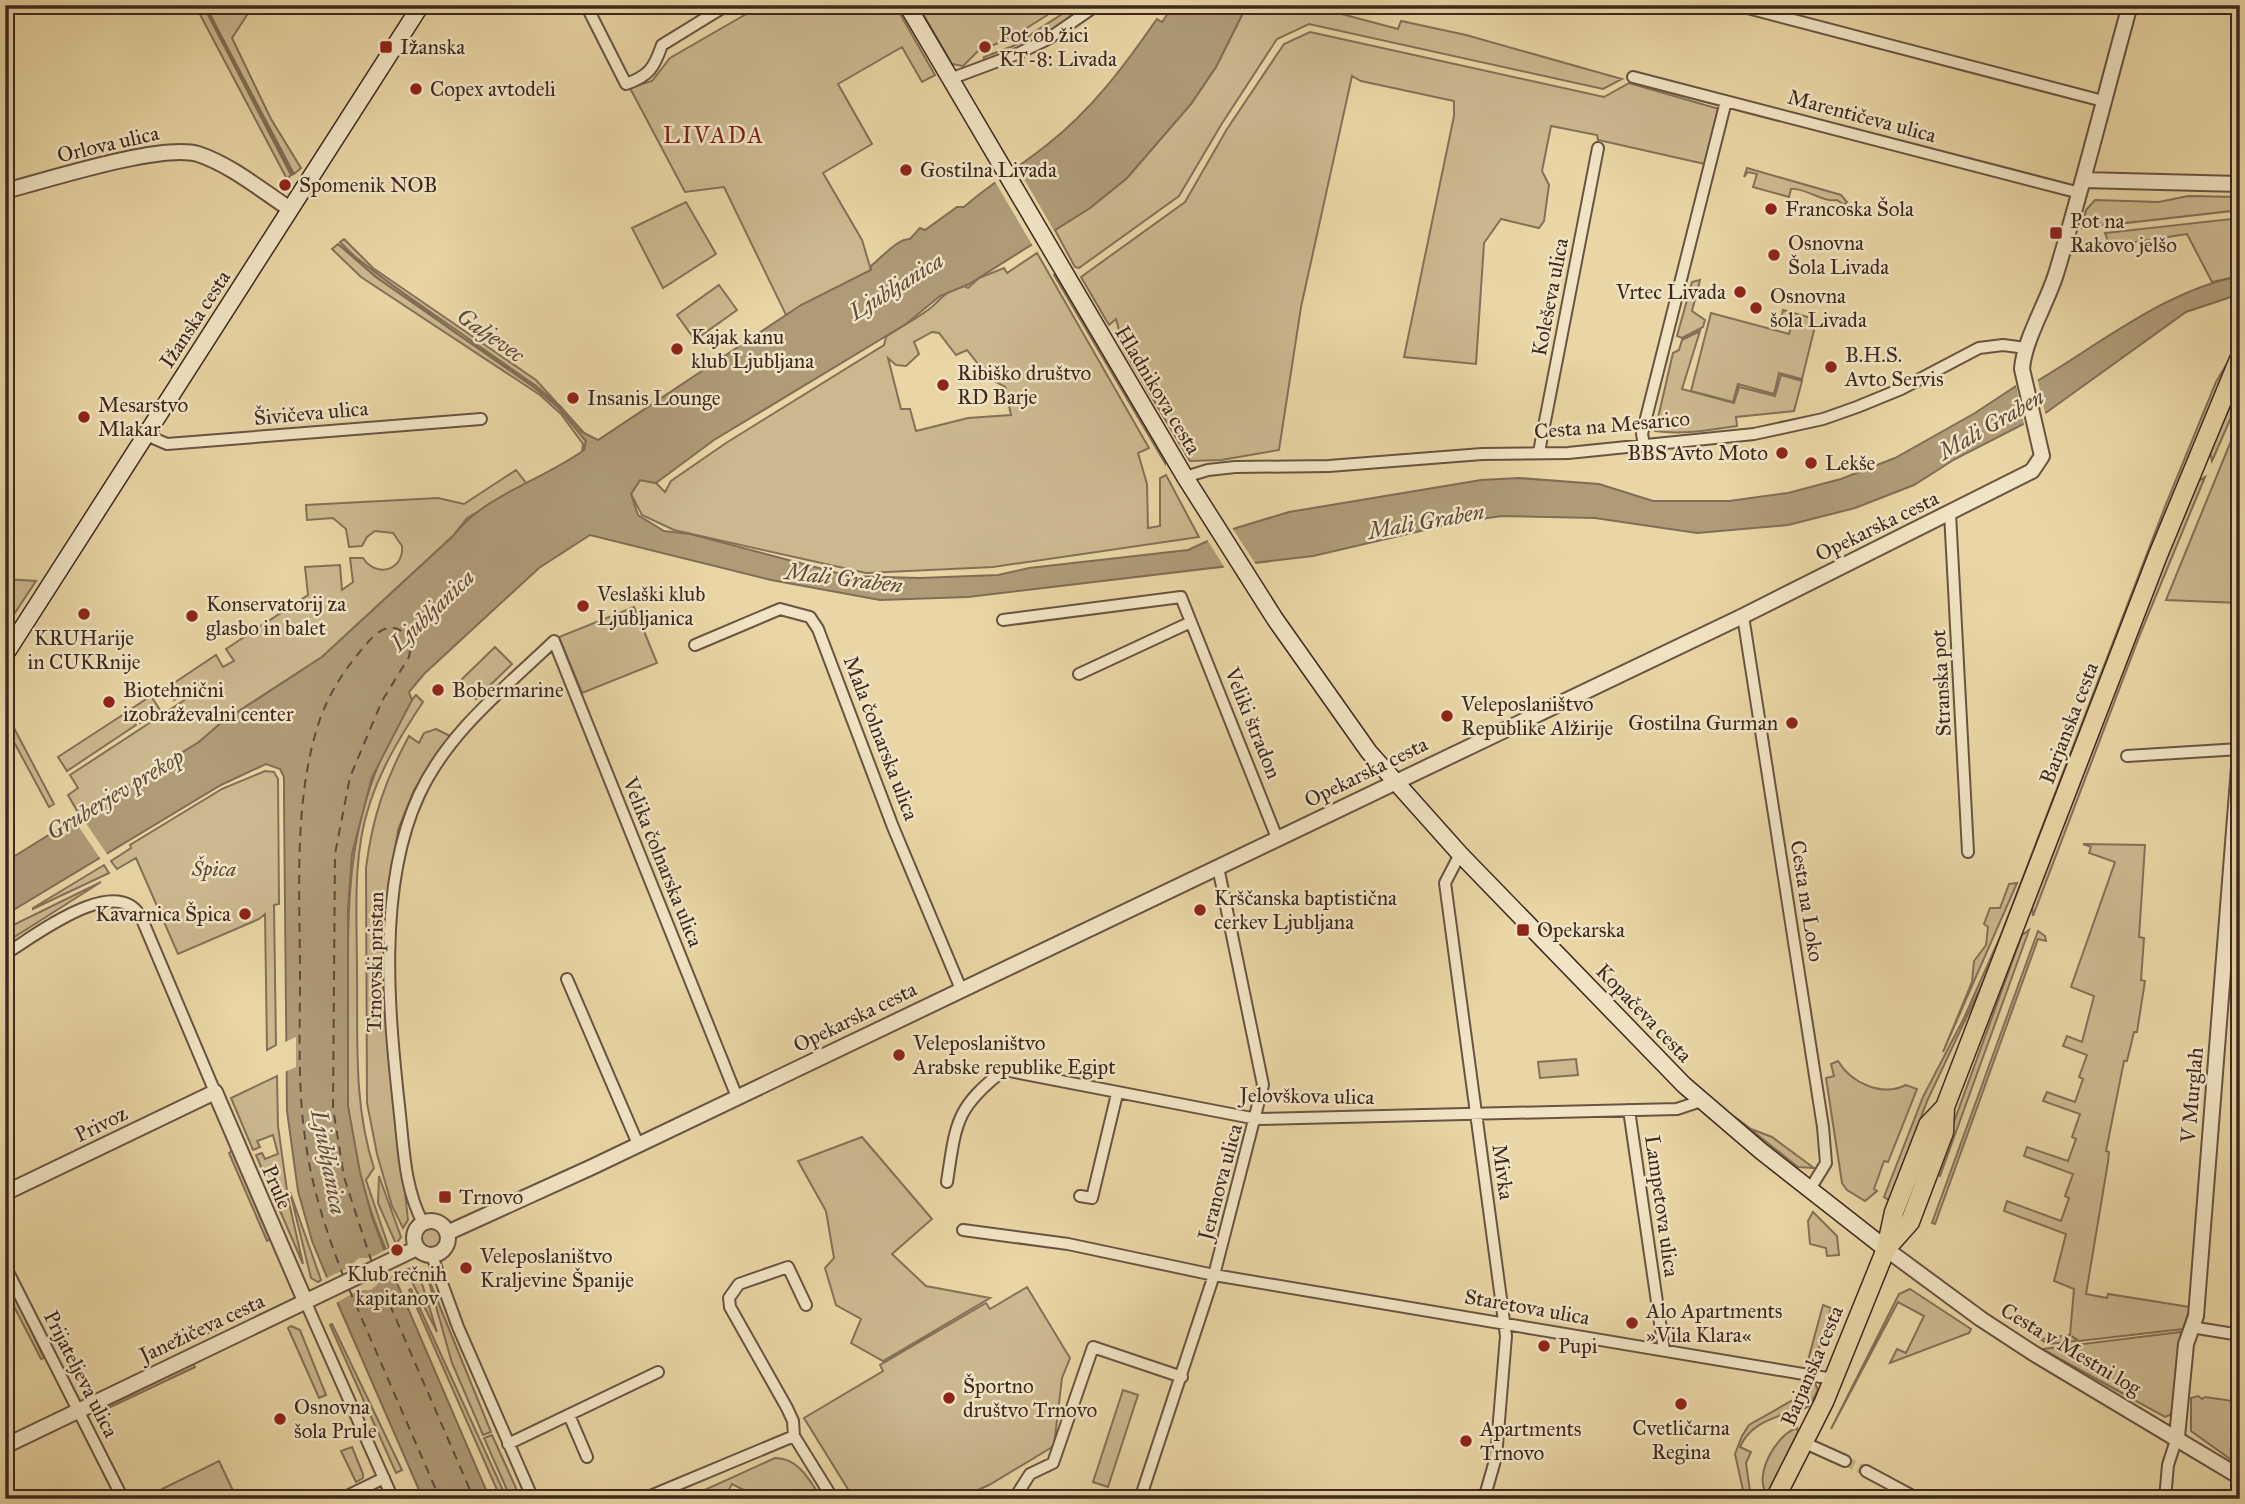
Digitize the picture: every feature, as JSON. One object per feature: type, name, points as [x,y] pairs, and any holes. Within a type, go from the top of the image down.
[{"type":"main road","name":"Ižanska cesta","points":[[5,655],[421,5]]},
{"type":"main road","name":"Hladnikova cesta","points":[[907,5],[1242,570],[1338,710],[1395,781]]},
{"type":"main road","name":"Barjanska cesta","points":[[1775,1499],[1805,1443],[1886,1249],[1910,1222],[1944,1132],[1945,1107],[2172,518],[2240,357]]},
{"type":"main road","name":"Kopačeva cesta","points":[[1395,781],[1460,854],[1701,1101],[1886,1249]]},
{"type":"street","points":[[586,5],[626,85],[646,77],[655,66],[662,45],[727,5]]},
{"type":"street","points":[[950,79],[1028,49],[1097,5]]},
{"type":"street","points":[[1736,5],[2103,101]]},
{"type":"street","points":[[2026,348],[2053,284],[2082,187],[2130,5]]},
{"type":"street","name":"Marentičeva ulica","points":[[1633,77],[2082,187]]},
{"type":"street","points":[[1644,444],[1642,434],[1726,101]]},
{"type":"street","name":"Koleševa ulica","points":[[1539,452],[1598,148]]},
{"type":"street","name":"Orlova ulica","points":[[5,191],[154,153],[186,151],[217,162],[290,209]]},
{"type":"street","points":[[2082,187],[2240,184]]},
{"type":"street","name":"Cesta na Mesarico","points":[[1185,477],[1208,470],[1235,467],[1329,466],[1539,452],[1569,453],[1754,434],[1794,426],[1901,389],[1979,348],[2012,345],[2026,348]]},
{"type":"street","name":"Opekarska cesta","points":[[447,1233],[1743,616],[2032,471],[2042,456],[2022,369],[2026,348]]},
{"type":"street","name":"Šivičeva ulica","points":[[146,435],[167,444],[481,419]]},
{"type":"street","name":"Stranska pot","points":[[1950,513],[1968,852]]},
{"type":"street","name":"Veliki štradon","points":[[1003,620],[1181,597],[1277,838]]},
{"type":"street","name":"Mala čolnarska ulica","points":[[695,645],[780,608],[810,617],[818,629],[893,827],[961,989]]},
{"type":"street","name":"Cesta na Loko","points":[[1743,616],[1823,1127],[1826,1163],[1810,1189]]},
{"type":"street","points":[[1079,674],[1191,622]]},
{"type":"street","name":"Velika čolnarska ulica","points":[[554,641],[737,1097]]},
{"type":"street","name":"Trnovski pristan","points":[[420,1217],[407,1178],[391,1007],[391,924],[402,848],[419,795],[442,757],[467,723],[554,641]]},
{"type":"street","name":"V Murglah","points":[[2127,756],[2240,752],[2196,1316],[2186,1344],[2177,1437]]},
{"type":"street","name":"Mivka","points":[[1460,854],[1445,883],[1505,1323],[1496,1457],[1484,1499]]},
{"type":"street","name":"Jeranova ulica","points":[[1140,1499],[1214,1275],[1257,1119],[1263,1085],[1218,867]]},
{"type":"street","name":"Prule","points":[[5,954],[88,905],[117,901],[131,905],[141,917],[393,1499]]},
{"type":"street","points":[[567,979],[638,1144]]},
{"type":"street","name":"Jelovškova ulica","points":[[947,1182],[954,1137],[963,1110],[974,1093],[1004,1070],[1257,1119],[1678,1109],[1701,1101]]},
{"type":"street","name":"Privoz","points":[[5,1193],[215,1092]]},
{"type":"street","points":[[1080,1196],[1092,1198],[1117,1094]]},
{"type":"street","name":"Lampetova ulica","points":[[1629,1110],[1664,1350]]},
{"type":"street","points":[[432,1256],[444,1248],[447,1233],[436,1222],[420,1217],[415,1235],[417,1248],[432,1256],[458,1327],[533,1499]]},
{"type":"street","name":"Staretova ulica","points":[[963,1230],[1068,1244],[1214,1275],[1833,1379]]},
{"type":"street","name":"Janežičeva cesta","points":[[5,1446],[417,1248]]},
{"type":"street","name":"Cesta v Mestni log","points":[[1886,1249],[1981,1319],[2033,1353],[2240,1477]]},
{"type":"street","name":"Prijateljeva ulica","points":[[5,1266],[123,1499]]},
{"type":"street","points":[[806,1305],[788,1268],[739,1284],[729,1298],[730,1307],[787,1408],[793,1421],[794,1436],[833,1499]]},
{"type":"street","points":[[2191,1327],[2240,1335]]},
{"type":"street","points":[[1014,1499],[1030,1474],[1053,1463],[1093,1347],[1182,1377]]},
{"type":"street","points":[[508,1444],[658,1372]]},
{"type":"street","points":[[569,1415],[587,1457]]},
{"type":"street","points":[[643,1499],[794,1436]]},
{"type":"street","points":[[2165,1499],[2168,1465],[2177,1437]]},
{"type":"street","points":[[1805,1443],[1845,1461]]},
{"type":"street","points":[[1866,1471],[1918,1499]]},
{"type":"street","points":[[341,1499],[384,1478]]},
{"type":"green space","points":[[195,5],[203,5],[291,175],[287,179]]},
{"type":"green space","points":[[205,5],[243,5],[247,15],[232,38],[271,119],[301,168],[294,174]]},
{"type":"green space","points":[[762,5],[895,5],[935,75],[922,82],[902,47],[838,84],[872,144],[823,173],[862,240],[871,270],[786,315],[724,187],[685,192],[630,88],[652,81],[670,58]]},
{"type":"green space","points":[[918,5],[1063,5],[1011,38],[978,51],[963,66],[952,64]]},
{"type":"green space","points":[[1076,5],[1090,5],[1038,38],[983,63],[984,57],[1013,46]]},
{"type":"green space","points":[[1247,5],[1319,5],[1319,8],[1398,29],[1401,21],[1466,35],[1622,79],[1603,89],[1309,24],[1277,39],[1179,196],[1079,268],[1075,267],[1055,230],[1090,208],[1127,178],[1191,104],[1216,67]]},
{"type":"green space","points":[[1310,32],[1604,97],[1629,83],[1719,109],[1705,164],[1598,140],[1597,135],[1551,126],[1542,171],[1549,185],[1544,221],[1539,228],[1501,219],[1484,243],[1476,364],[1404,357],[1454,116],[1454,101],[1361,81],[1352,76],[1301,307],[1279,450],[1221,460],[1190,461],[1125,352],[1116,319],[1109,325],[1081,277],[1185,202],[1227,129],[1284,44]]},
{"type":"green space","points":[[1747,168],[1841,195],[1847,202],[1844,205],[1837,200],[1796,189],[1791,189],[1789,197],[1753,187],[1757,174],[1748,172],[1744,177]]},
{"type":"green space","points":[[2188,196],[2240,197],[2240,210],[2082,228],[2086,210],[2095,200],[2159,202]]},
{"type":"green space","points":[[686,202],[716,254],[663,288],[632,228]]},
{"type":"green space","points":[[2240,218],[2240,276],[2212,282],[2187,234],[2110,246],[2105,233]]},
{"type":"green space","points":[[344,239],[373,268],[536,380],[586,435],[536,386],[362,264],[340,242]]},
{"type":"green space","points":[[338,244],[376,277],[535,388],[559,408],[586,441],[584,450],[582,452],[583,444],[561,414],[540,395],[361,277],[332,249]]},
{"type":"green space","points":[[1037,253],[1149,448],[1138,453],[1147,484],[1148,528],[1160,526],[1160,478],[1166,475],[1199,537],[993,567],[866,573],[674,530],[642,515],[631,494],[640,480],[656,483],[665,492],[671,481],[726,443],[884,345],[886,337],[928,310],[950,291],[964,286],[968,288],[979,278],[1004,268],[1007,273]],"holes":[[[932,332],[939,333],[956,355],[967,350],[989,378],[1005,387],[1011,415],[968,418],[916,431],[910,409],[901,409],[888,358],[896,365],[906,366],[919,354],[914,342]]]},
{"type":"green space","points":[[1056,274],[1165,457],[1165,463],[1054,275]]},
{"type":"green space","points":[[1700,280],[1692,311],[1705,320],[1703,327],[1682,338],[1677,336],[1692,282]]},
{"type":"green space","points":[[719,285],[737,310],[695,340],[677,315]]},
{"type":"green space","points":[[1783,310],[1808,317],[1815,326],[1802,379],[1779,373],[1774,394],[1738,384],[1733,402],[1691,391],[1711,313],[1789,334],[1791,327],[1780,324]]},
{"type":"green space","points":[[1700,331],[1682,389],[1734,403],[1739,387],[1775,396],[1781,375],[1802,381],[1794,411],[1736,417],[1737,426],[1717,429],[1655,431],[1673,353],[1679,350],[1682,340]]},
{"type":"green space","points":[[2229,360],[2153,546],[1994,959],[1928,1099],[1889,1200],[1884,1197],[1923,1097],[1964,1018],[2000,937],[2166,504],[2216,382]]},
{"type":"green space","points":[[2240,384],[2240,397],[2212,461],[2210,452]]},
{"type":"green space","points":[[2240,419],[2240,603],[2166,600]]},
{"type":"green space","points":[[516,470],[527,484],[467,518],[453,536],[322,657],[222,722],[199,742],[80,816],[68,795],[78,788],[70,775],[189,697],[186,693],[174,700],[168,687],[216,655],[223,667],[234,661],[226,649],[308,595],[305,567],[340,565],[342,590],[353,582],[350,558],[363,558],[368,564],[382,570],[399,561],[402,546],[393,533],[375,531],[367,537],[362,546],[349,547],[346,529],[333,518],[307,520],[306,505],[438,498],[464,504]]},
{"type":"green space","points":[[2205,477],[2141,632],[2033,916],[2032,906],[2136,630],[2197,482]]},
{"type":"green space","points":[[5,579],[36,581],[5,628]]},
{"type":"green space","points":[[634,607],[657,663],[582,693],[559,637]]},
{"type":"green space","points":[[495,647],[512,664],[476,699],[459,682]]},
{"type":"green space","points":[[416,695],[423,702],[392,752],[369,806],[358,867],[357,1046],[363,1120],[374,1168],[366,1180],[389,1248],[386,1250],[361,1180],[348,1107],[349,905],[356,841],[373,778],[403,713]]},
{"type":"green space","points":[[151,696],[160,710],[140,723],[131,709]]},
{"type":"green space","points":[[127,712],[136,725],[67,771],[58,757]]},
{"type":"green space","points":[[14,728],[54,804],[49,807],[8,731]]},
{"type":"green space","points":[[436,729],[450,736],[414,790],[398,830],[385,923],[383,996],[408,1220],[403,1228],[392,1206],[377,1154],[367,1103],[366,868],[376,816],[386,784],[409,736],[419,743],[424,733]]},
{"type":"green space","name":"Špica","points":[[265,771],[274,772],[278,779],[279,904],[274,905],[276,1045],[267,1050],[265,914],[178,954],[136,858],[117,869],[111,861],[131,848],[130,845],[222,789]]},
{"type":"green space","points":[[2083,844],[2145,845],[2139,937],[2144,938],[2141,980],[2145,981],[2137,1032],[2134,1032],[2127,1061],[2124,1061],[2106,1151],[2109,1152],[2108,1162],[2086,1294],[2107,1298],[2108,1294],[2190,1307],[2183,1329],[2079,1341],[2072,1336],[2077,1341],[2048,1344],[2040,1339],[2070,1335],[2074,1289],[2054,1281],[2066,1234],[2004,1211],[2007,1201],[2061,1221],[2069,1198],[2065,1196],[2073,1174],[2024,1156],[2027,1147],[2068,1161],[2076,1139],[2072,1137],[2080,1114],[2043,1101],[2047,1092],[2075,1102],[2083,1079],[2079,1077],[2087,1055],[2063,1046],[2067,1036],[2082,1042],[2094,996],[2071,987],[2115,862],[2089,853],[2091,847]]},
{"type":"green space","points":[[104,865],[109,873],[33,909],[33,908]]},
{"type":"green space","points":[[101,882],[5,943],[5,929]]},
{"type":"green space","points":[[2017,883],[1943,1052],[1972,982],[1974,961],[1986,945],[1988,927],[1984,924],[1990,908],[2000,908],[2009,884]]},
{"type":"green space","points":[[2029,930],[1940,1176],[1935,1174],[2022,935]]},
{"type":"green space","points":[[2038,931],[2045,936],[2046,941],[2038,939],[1935,1224],[1932,1223]]},
{"type":"green space","points":[[1576,1059],[1578,1075],[1540,1078],[1538,1062]]},
{"type":"green space","points":[[1838,1061],[1851,1076],[1868,1086],[1887,1089],[1906,1085],[1917,1089],[1888,1162],[1884,1161],[1874,1189],[1877,1191],[1865,1201],[1847,1190],[1842,1183],[1826,1078],[1834,1076],[1831,1064]]},
{"type":"green space","points":[[277,1076],[278,1126],[288,1198],[303,1264],[256,1155],[262,1153],[265,1159],[278,1154],[273,1135],[257,1141],[260,1147],[253,1150],[231,1098]]},
{"type":"green space","points":[[1735,1117],[1751,1129],[1772,1137],[1814,1168],[1798,1167]]},
{"type":"green space","points":[[862,1137],[932,1219],[892,1254],[926,1286],[990,1298],[883,1361],[851,1343],[861,1319],[836,1305],[825,1268],[834,1258],[826,1211],[798,1161]]},
{"type":"green space","points":[[232,1151],[271,1239],[267,1241],[229,1153]]},
{"type":"green space","points":[[379,1176],[401,1237],[396,1244],[378,1203]]},
{"type":"green space","points":[[290,1192],[321,1280],[318,1282],[311,1278]]},
{"type":"green space","points":[[1813,1212],[1837,1236],[1839,1255],[1827,1256],[1826,1248],[1810,1244],[1808,1221]]},
{"type":"green space","points":[[431,1228],[438,1231],[441,1238],[438,1245],[431,1248],[424,1245],[421,1238],[424,1231]]},
{"type":"green space","points":[[413,1267],[418,1271],[437,1332],[406,1270]]},
{"type":"green space","points":[[427,1275],[491,1432],[483,1435],[452,1363]]},
{"type":"green space","points":[[5,1282],[14,1294],[44,1358],[41,1359],[5,1289]]},
{"type":"green space","name":"Športno društvo Trnovo","points":[[1027,1287],[1070,1358],[1062,1378],[1054,1446],[989,1485],[958,1499],[854,1499],[804,1418],[883,1371],[880,1365],[986,1303],[990,1309]]},
{"type":"green space","points":[[411,1289],[507,1499],[501,1499],[409,1290]]},
{"type":"green space","points":[[1910,1289],[1971,1329],[1969,1333],[1890,1363],[1897,1349],[1906,1353],[1924,1316],[1898,1302],[1831,1429],[1899,1294]]},
{"type":"green space","points":[[1823,1305],[1831,1308],[1814,1365],[1807,1364]]},
{"type":"green space","points":[[212,1322],[219,1328],[182,1345],[179,1339]]},
{"type":"green space","points":[[332,1324],[402,1470],[396,1473],[330,1325]]},
{"type":"green space","points":[[291,1326],[300,1330],[326,1395],[319,1398],[288,1328]]},
{"type":"green space","points":[[2181,1332],[2174,1407],[2170,1415],[2165,1417],[2042,1349]]},
{"type":"green space","points":[[193,1364],[195,1367],[96,1414],[93,1413]]},
{"type":"green space","points":[[1813,1379],[1818,1390],[1809,1406],[1786,1418],[1784,1414],[1764,1422],[1748,1434],[1740,1447],[1751,1452],[1746,1463],[1751,1499],[1745,1499],[1735,1454],[1742,1436],[1749,1425],[1798,1397]]},
{"type":"green space","points":[[1123,1390],[1138,1395],[1108,1487],[1093,1482]]},
{"type":"green space","points":[[2198,1396],[2202,1399],[2205,1397],[2240,1402],[2240,1466],[2191,1431],[2191,1398]]},
{"type":"green space","points":[[1797,1428],[1798,1432],[1769,1491],[1765,1491],[1763,1474],[1770,1454],[1783,1437]]},
{"type":"green space","points":[[492,1435],[521,1499],[511,1499],[484,1438]]},
{"type":"green space","points":[[352,1447],[363,1474],[363,1478],[356,1482],[341,1451]]},
{"type":"green space","points":[[775,1458],[797,1466],[822,1499],[762,1499],[732,1484],[724,1499],[687,1498]]},
{"type":"green space","points":[[219,1461],[237,1499],[155,1499],[164,1494],[162,1489]]},
{"type":"water","points":[[1247,5],[1216,67],[1191,104],[1127,178],[1090,208],[969,284],[940,296],[906,324],[714,440],[656,483],[640,480],[631,494],[638,515],[664,531],[690,534],[849,576],[919,578],[998,575],[1029,568],[1188,550],[1236,528],[1289,512],[1481,480],[1519,478],[1599,484],[1653,501],[1729,501],[1788,493],[1841,479],[1895,458],[1975,413],[2016,386],[2018,392],[2153,309],[2210,284],[2240,276],[2240,294],[2186,312],[2047,412],[1955,459],[1914,485],[1855,508],[1788,525],[1697,533],[1595,518],[1502,516],[1459,522],[1313,556],[968,597],[880,600],[771,580],[590,535],[539,568],[424,674],[409,692],[412,700],[372,777],[352,854],[348,909],[348,1106],[360,1172],[372,1217],[394,1276],[490,1499],[423,1499],[312,1241],[298,1191],[287,1111],[284,777],[280,769],[266,764],[221,785],[5,915],[5,862],[199,742],[222,722],[322,657],[481,509],[584,450],[586,441],[559,408],[460,336],[536,386],[561,407],[582,432],[598,440],[801,305],[871,270],[871,266],[895,245],[910,239],[920,228],[925,230],[957,207],[964,207],[1037,152],[1064,131],[1092,103],[1157,19],[1162,22],[1173,6]]},
{"type":"water","points":[[338,244],[453,331],[376,277]]},
{"type":"pier","points":[[1016,165],[1056,234],[1034,248],[994,180]]},
{"type":"pier","points":[[2037,377],[2046,417],[2025,430],[2016,386],[2019,384],[2020,387]]},
{"type":"pier","points":[[1231,526],[1257,566],[1226,570],[1206,538]]},
{"type":"pier","points":[[79,813],[109,857],[102,861],[72,817]]},
{"type":"pier","points":[[296,1037],[296,1067],[282,1073],[281,1044]]},
{"type":"pier","points":[[389,1248],[397,1274],[381,1281],[371,1290],[359,1290],[334,1304],[324,1279],[348,1268],[359,1258],[370,1258]]},
{"type":"waterway","name":"Galjevec","points":[[204,5],[292,174]]},
{"type":"ferry route","points":[[344,1278],[313,1184],[302,1107],[299,880],[302,815],[311,752],[328,699],[346,669],[369,641],[383,630],[393,628],[408,637],[411,645],[409,657],[382,701],[350,777],[335,854],[333,1108],[344,1177],[372,1263]]},
{"type":"ferry route","points":[[377,1275],[474,1499]]},
{"type":"ferry route","points":[[349,1289],[440,1499]]},
{"type":"tunnel","points":[[1845,1461],[1866,1471]]},
{"type":"place","name":"Ižanska","points":[[386,47]]},
{"type":"place","name":"Pot ob žici KT-8: Livada","points":[[985,47]]},
{"type":"place","name":"Copex avtodeli","points":[[416,89]]},
{"type":"place","name":"Gostilna Livada","points":[[906,170]]},
{"type":"place","name":"Spomenik NOB","points":[[285,185]]},
{"type":"place","name":"Francoska Šola","points":[[1771,209]]},
{"type":"place","name":"Pot na Rakovo jelšo","points":[[2056,233]]},
{"type":"place","name":"Osnovna Šola Livada","points":[[1774,255]]},
{"type":"place","name":"Vrtec Livada","points":[[1740,292]]},
{"type":"place","name":"Osnovna šola Livada","points":[[1756,308]]},
{"type":"place","name":"Kajak kanu klub Ljubljana","points":[[677,349]]},
{"type":"place","name":"B.H.S. Avto Servis","points":[[1831,367]]},
{"type":"place","name":"Ribiško društvo RD Barje","points":[[943,385]]},
{"type":"place","name":"Insanis Lounge","points":[[573,398]]},
{"type":"place","name":"Mesarstvo Mlakar","points":[[84,417]]},
{"type":"place","name":"BBS Avto Moto","points":[[1782,453]]},
{"type":"place","name":"Lekše","points":[[1811,463]]},
{"type":"place","name":"Veslaški klub Ljubljanica","points":[[583,606]]},
{"type":"place","name":"KRUHarije in CUKRnije","points":[[84,614]]},
{"type":"place","name":"Konservatorij za glasbo in balet","points":[[192,616]]},
{"type":"place","name":"Bobermarine","points":[[438,690]]},
{"type":"place","name":"Biotehnični izobraževalni center","points":[[109,702]]},
{"type":"place","name":"Veleposlaništvo Republike Alžirije","points":[[1447,716]]},
{"type":"place","name":"Gostilna Gurman","points":[[1792,723]]},
{"type":"place","name":"Krščanska baptistična cerkev Ljubljana","points":[[1200,910]]},
{"type":"place","name":"Kavarnica Špica","points":[[245,914]]},
{"type":"place","name":"Opekarska","points":[[1523,930]]},
{"type":"place","name":"Veleposlaništvo Arabske republike Egipt","points":[[899,1055]]},
{"type":"place","name":"Trnovo","points":[[445,1197]]},
{"type":"place","name":"Klub rečnih kapitanov","points":[[397,1250]]},
{"type":"place","name":"Veleposlaništvo Kraljevine Španije","points":[[466,1268]]},
{"type":"place","name":"Alo Apartments »Vila Klara«","points":[[1632,1323]]},
{"type":"place","name":"Pupi","points":[[1544,1346]]},
{"type":"place","name":"Športno društvo Trnovo","points":[[949,1398]]},
{"type":"place","name":"Cvetličarna Regina","points":[[1681,1404]]},
{"type":"place","name":"Osnovna šola Prule","points":[[280,1419]]},
{"type":"place","name":"Apartments Trnovo","points":[[1466,1441]]},
{"type":"district","name":"LIVADA","points":[[714,135]]},
{"type":"water label","name":"Ljubljanica","points":[[896,286]]},
{"type":"water label","name":"Mali Graben","points":[[1991,424]]},
{"type":"water label","name":"Mali Graben","points":[[1426,521]]},
{"type":"water label","name":"Mali Graben","points":[[844,578]]},
{"type":"water label","name":"Ljubljanica","points":[[432,610]]},
{"type":"water label","name":"Gruberjev prekop","points":[[115,794]]},
{"type":"water label","name":"Ljubljanica","points":[[329,1162]]}]
